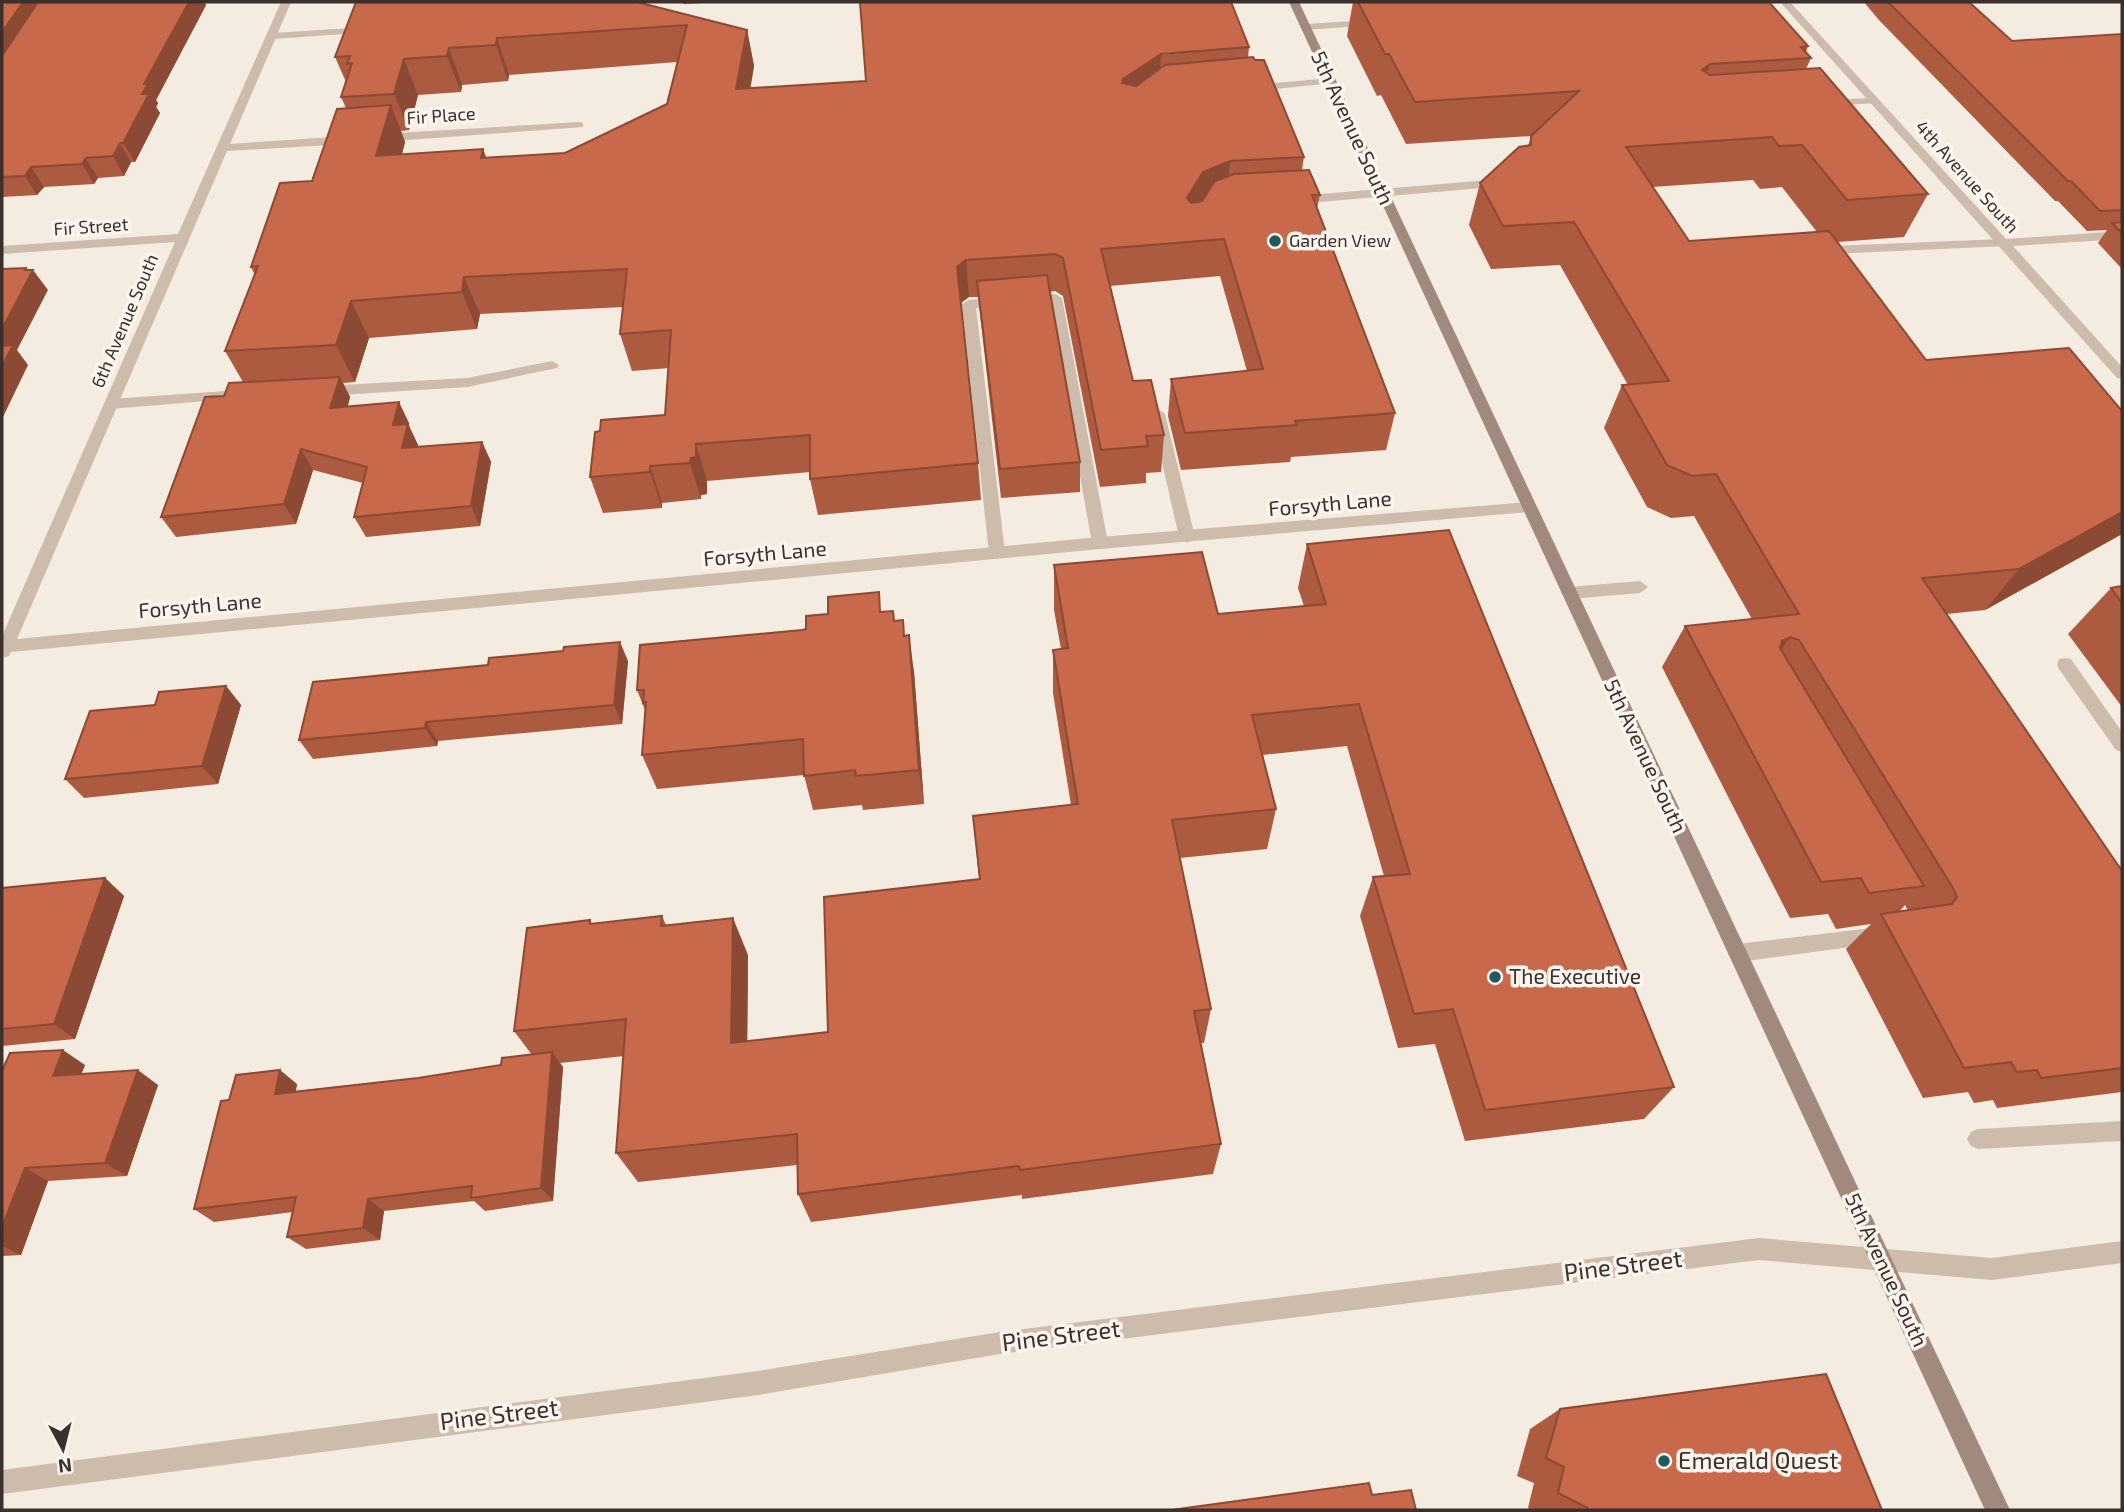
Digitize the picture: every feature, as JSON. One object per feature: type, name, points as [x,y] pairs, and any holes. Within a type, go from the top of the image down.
[{"type":"main road","name":"5th Avenue South","points":[[1294,2],[1998,1510]]},
{"type":"street","name":"6th Avenue South","points":[[4,651],[286,2]]},
{"type":"street","name":"4th Avenue South","points":[[1785,2],[2122,375]]},
{"type":"street","points":[[1306,27],[1389,22]]},
{"type":"street","points":[[273,36],[383,29]]},
{"type":"street","points":[[1238,89],[1331,81]]},
{"type":"street","points":[[1819,104],[1874,101]]},
{"type":"street","name":"Fir Place","points":[[222,148],[579,125]]},
{"type":"street","points":[[1278,201],[1513,183]]},
{"type":"street","points":[[1831,250],[2122,235]]},
{"type":"street","name":"Fir Street","points":[[2,250],[182,238]]},
{"type":"street","points":[[997,553],[969,304],[1055,298],[1101,544]]},
{"type":"street","points":[[306,392],[403,389],[482,382],[552,365]]},
{"type":"street","points":[[110,404],[238,396]]},
{"type":"street","points":[[1157,410],[1187,537]]},
{"type":"street","name":"Forsyth Lane","points":[[4,651],[997,553],[1528,508]]},
{"type":"street","points":[[1569,593],[1640,587]]},
{"type":"street","points":[[2065,664],[2122,745]]},
{"type":"street","points":[[1738,953],[1895,933]]},
{"type":"street","points":[[1978,1139],[2122,1131]]},
{"type":"street","name":"Pine Street","points":[[2,1482],[758,1382],[1000,1343],[1746,1251],[1791,1250],[1992,1269],[2122,1252]]},
{"type":"building","points":[[2,2],[23,2],[2,32]]},
{"type":"building","points":[[38,2],[189,2],[144,84],[148,84],[142,94],[149,94],[123,143],[120,143],[113,156],[86,158],[82,164],[31,167],[25,176],[2,177],[2,56]]},
{"type":"building","points":[[356,2],[637,2],[747,30],[736,89],[866,81],[860,2],[1231,2],[1249,47],[1161,54],[1123,79],[1122,83],[1136,86],[1165,65],[1253,57],[1255,60],[1264,60],[1304,157],[1230,161],[1203,172],[1187,198],[1191,203],[1202,201],[1215,181],[1234,174],[1309,170],[1320,195],[1312,195],[1395,413],[1295,421],[1297,425],[1185,433],[1171,379],[1263,369],[1224,239],[1101,249],[1133,381],[1151,380],[1164,435],[1146,436],[1148,446],[1101,450],[1063,258],[1055,254],[966,260],[957,267],[978,463],[810,479],[810,435],[696,444],[696,457],[691,458],[690,463],[650,466],[650,472],[590,477],[595,432],[600,431],[601,420],[665,415],[671,330],[620,334],[627,269],[464,277],[462,292],[351,301],[336,345],[225,351],[258,266],[251,267],[280,183],[312,181],[337,109],[391,105],[376,156],[483,149],[481,158],[565,153],[667,104],[687,25],[497,38],[496,45],[449,48],[447,56],[404,59],[394,94],[341,97],[352,63],[347,64],[350,56],[335,57]]},
{"type":"building","points":[[1358,2],[1769,2],[1808,46],[1801,47],[1811,58],[1710,64],[1702,70],[1710,75],[1820,68],[1928,194],[1847,200],[1802,145],[1779,146],[1772,137],[1626,147],[1689,241],[1829,231],[1926,360],[2069,348],[2122,411],[2122,512],[2019,569],[1922,578],[2122,871],[2122,1068],[2041,1078],[2037,1070],[2017,1072],[2011,1062],[1964,1068],[1881,914],[1952,904],[1957,897],[1799,640],[1790,637],[1782,641],[1780,648],[1924,886],[1869,893],[1861,878],[1821,882],[1685,626],[1799,614],[1716,474],[1692,476],[1667,465],[1622,385],[1669,381],[1574,222],[1503,226],[1480,183],[1519,147],[1531,145],[1531,136],[1579,91],[1415,102],[1389,54],[1385,54]]},
{"type":"building","points":[[1888,2],[1969,2],[2012,41],[2122,34],[2122,210],[2100,211]]},
{"type":"building","points":[[2122,222],[2122,233],[2112,223]]},
{"type":"building","points":[[26,268],[25,270],[33,270],[2,329],[2,269]]},
{"type":"building","points":[[1047,275],[1080,462],[1000,469],[977,281]]},
{"type":"building","points":[[13,345],[2,366],[2,346]]},
{"type":"building","points":[[340,377],[330,408],[399,402],[393,425],[408,424],[402,448],[482,442],[471,506],[354,517],[367,467],[301,449],[284,504],[161,517],[205,397],[224,396],[229,383]]},
{"type":"building","points":[[1449,530],[1674,1087],[1485,1110],[1453,1009],[1414,1014],[1373,877],[1410,874],[1359,704],[1252,715],[1276,809],[1172,820],[1211,1009],[1194,1011],[1221,1144],[1020,1170],[1019,1166],[798,1194],[797,1134],[616,1153],[626,1019],[514,1031],[527,928],[590,920],[590,924],[662,916],[661,926],[733,918],[731,1043],[828,1032],[824,897],[980,879],[973,816],[1078,804],[1053,650],[1068,648],[1054,565],[1202,552],[1218,614],[1326,604],[1307,544]]},
{"type":"building","points":[[2122,586],[2122,603],[2111,588]]},
{"type":"building","points":[[879,592],[880,612],[893,611],[894,621],[903,620],[904,636],[909,635],[919,770],[856,776],[855,770],[804,776],[803,739],[642,755],[646,702],[643,703],[644,690],[637,690],[640,645],[802,630],[806,629],[806,616],[828,614],[828,597]]},
{"type":"building","points":[[620,642],[614,705],[426,722],[425,728],[299,740],[313,682],[488,665],[489,658]]},
{"type":"building","points":[[226,686],[202,766],[65,779],[90,711],[155,705],[159,692]]},
{"type":"building","points":[[105,878],[54,1024],[2,1029],[2,888]]},
{"type":"building","points":[[63,1050],[53,1076],[138,1070],[105,1163],[25,1168],[2,1227],[2,1071],[10,1053]]},
{"type":"building","points":[[552,1052],[541,1188],[471,1198],[472,1186],[368,1199],[363,1228],[287,1237],[296,1197],[194,1209],[221,1101],[229,1100],[236,1075],[280,1070],[275,1094],[418,1078],[501,1065],[502,1058]]},
{"type":"building","name":"Emerald Quest","points":[[1826,1374],[1882,1510],[1588,1510],[1558,1493],[1564,1467],[1546,1458],[1560,1409]]},
{"type":"building","points":[[1369,1483],[1372,1495],[1411,1490],[1416,1510],[1171,1510]]},
{"type":"place","name":"Garden View","points":[[1275,241]]},
{"type":"place","name":"The Executive","points":[[1495,977]]},
{"type":"place","name":"Emerald Quest","points":[[1664,1461]]}]
